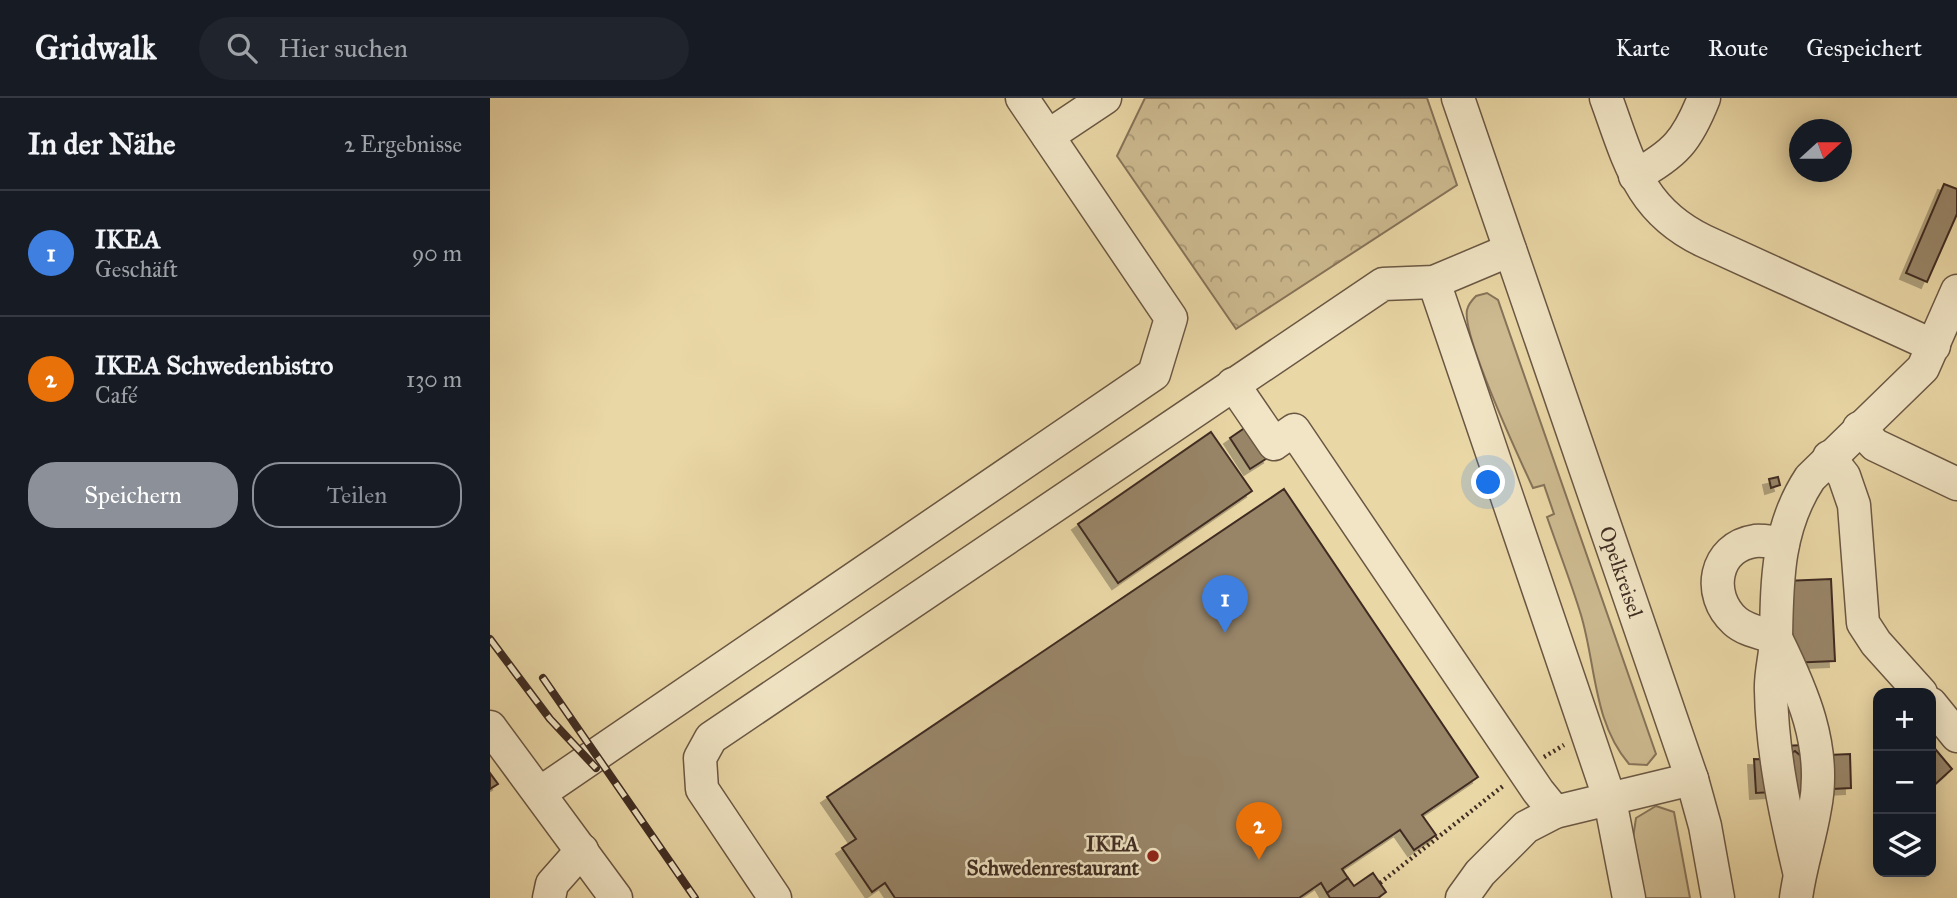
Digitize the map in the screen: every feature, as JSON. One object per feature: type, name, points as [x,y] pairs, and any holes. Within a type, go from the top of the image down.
[{"type":"street","points":[[540,793],[1154,374],[1171,318],[1022,98]]},
{"type":"street","points":[[1048,136],[1105,98]]},
{"type":"street","name":"Opelkreisel","points":[[1458,98],[1692,779],[1705,826],[1718,898]]},
{"type":"street","points":[[1606,98],[1635,176],[1655,206],[1684,231],[1934,346]]},
{"type":"street","points":[[1635,176],[1677,150],[1691,131],[1704,98]]},
{"type":"street","points":[[775,898],[702,789],[700,758],[711,738],[1383,284],[1434,282],[1510,250]]},
{"type":"street","points":[[1434,282],[1610,800],[1629,898]]},
{"type":"street","points":[[1798,884],[1775,748],[1770,689],[1776,638],[1774,604],[1783,543],[1800,493],[1829,457],[1923,368],[1957,291]]},
{"type":"street","points":[[1233,384],[1274,444],[1294,430],[1538,792],[1555,812]]},
{"type":"street","points":[[1859,428],[1875,445],[1957,484]]},
{"type":"street","points":[[1829,457],[1844,476],[1854,505],[1863,623],[1876,643],[1916,688]]},
{"type":"street","points":[[1776,638],[1734,621],[1716,592],[1716,576],[1730,555],[1742,546],[1755,541],[1783,543]]},
{"type":"street","points":[[1936,710],[1957,736]]},
{"type":"street","points":[[490,727],[616,898]]},
{"type":"street","points":[[1462,898],[1480,873],[1526,827],[1555,812],[1692,779]]},
{"type":"street","points":[[548,898],[552,884],[582,849]]},
{"type":"green space","points":[[1145,98],[1427,98],[1457,185],[1236,329],[1117,156]]},
{"type":"green space","points":[[1487,293],[1498,300],[1656,754],[1647,765],[1629,764],[1608,730],[1581,615],[1547,517],[1554,514],[1544,485],[1533,488],[1493,398],[1473,344],[1467,310],[1476,296]]},
{"type":"green space","points":[[1656,806],[1674,812],[1690,898],[1642,898],[1633,838],[1636,818]]},
{"type":"building","points":[[1944,184],[1957,189],[1957,214],[1927,282],[1906,273]]},
{"type":"building","points":[[1249,425],[1269,457],[1250,469],[1230,438]]},
{"type":"building","points":[[1211,432],[1252,491],[1118,583],[1078,524]]},
{"type":"building","points":[[1778,477],[1780,485],[1771,488],[1769,479]]},
{"type":"building","points":[[1284,489],[1478,777],[1422,815],[1436,835],[1414,850],[1400,830],[1342,869],[1348,878],[1327,893],[1321,883],[1299,898],[895,898],[885,883],[872,892],[842,848],[856,839],[827,797]]},
{"type":"building","points":[[1831,579],[1835,661],[1789,663],[1785,581]]},
{"type":"building","points":[[1804,745],[1805,756],[1850,754],[1851,788],[1756,793],[1754,759],[1785,760],[1783,746]]},
{"type":"building","points":[[1936,750],[1952,769],[1936,783]]},
{"type":"building","points":[[1795,751],[1802,757],[1807,794],[1798,804],[1790,754]]},
{"type":"building","points":[[490,773],[498,784],[490,789]]},
{"type":"building","points":[[1373,873],[1386,892],[1378,898],[1330,898],[1327,893],[1348,878],[1354,886]]},
{"type":"railway","points":[[490,639],[550,719],[596,768]]},
{"type":"railway","points":[[543,678],[695,898]]},
{"type":"place","name":"IKEA","points":[[1225,633]]},
{"type":"place","name":"IKEA Schwedenrestaurant","points":[[1153,856]]},
{"type":"place","name":"IKEA Schwedenbistro","points":[[1259,860]]}]
